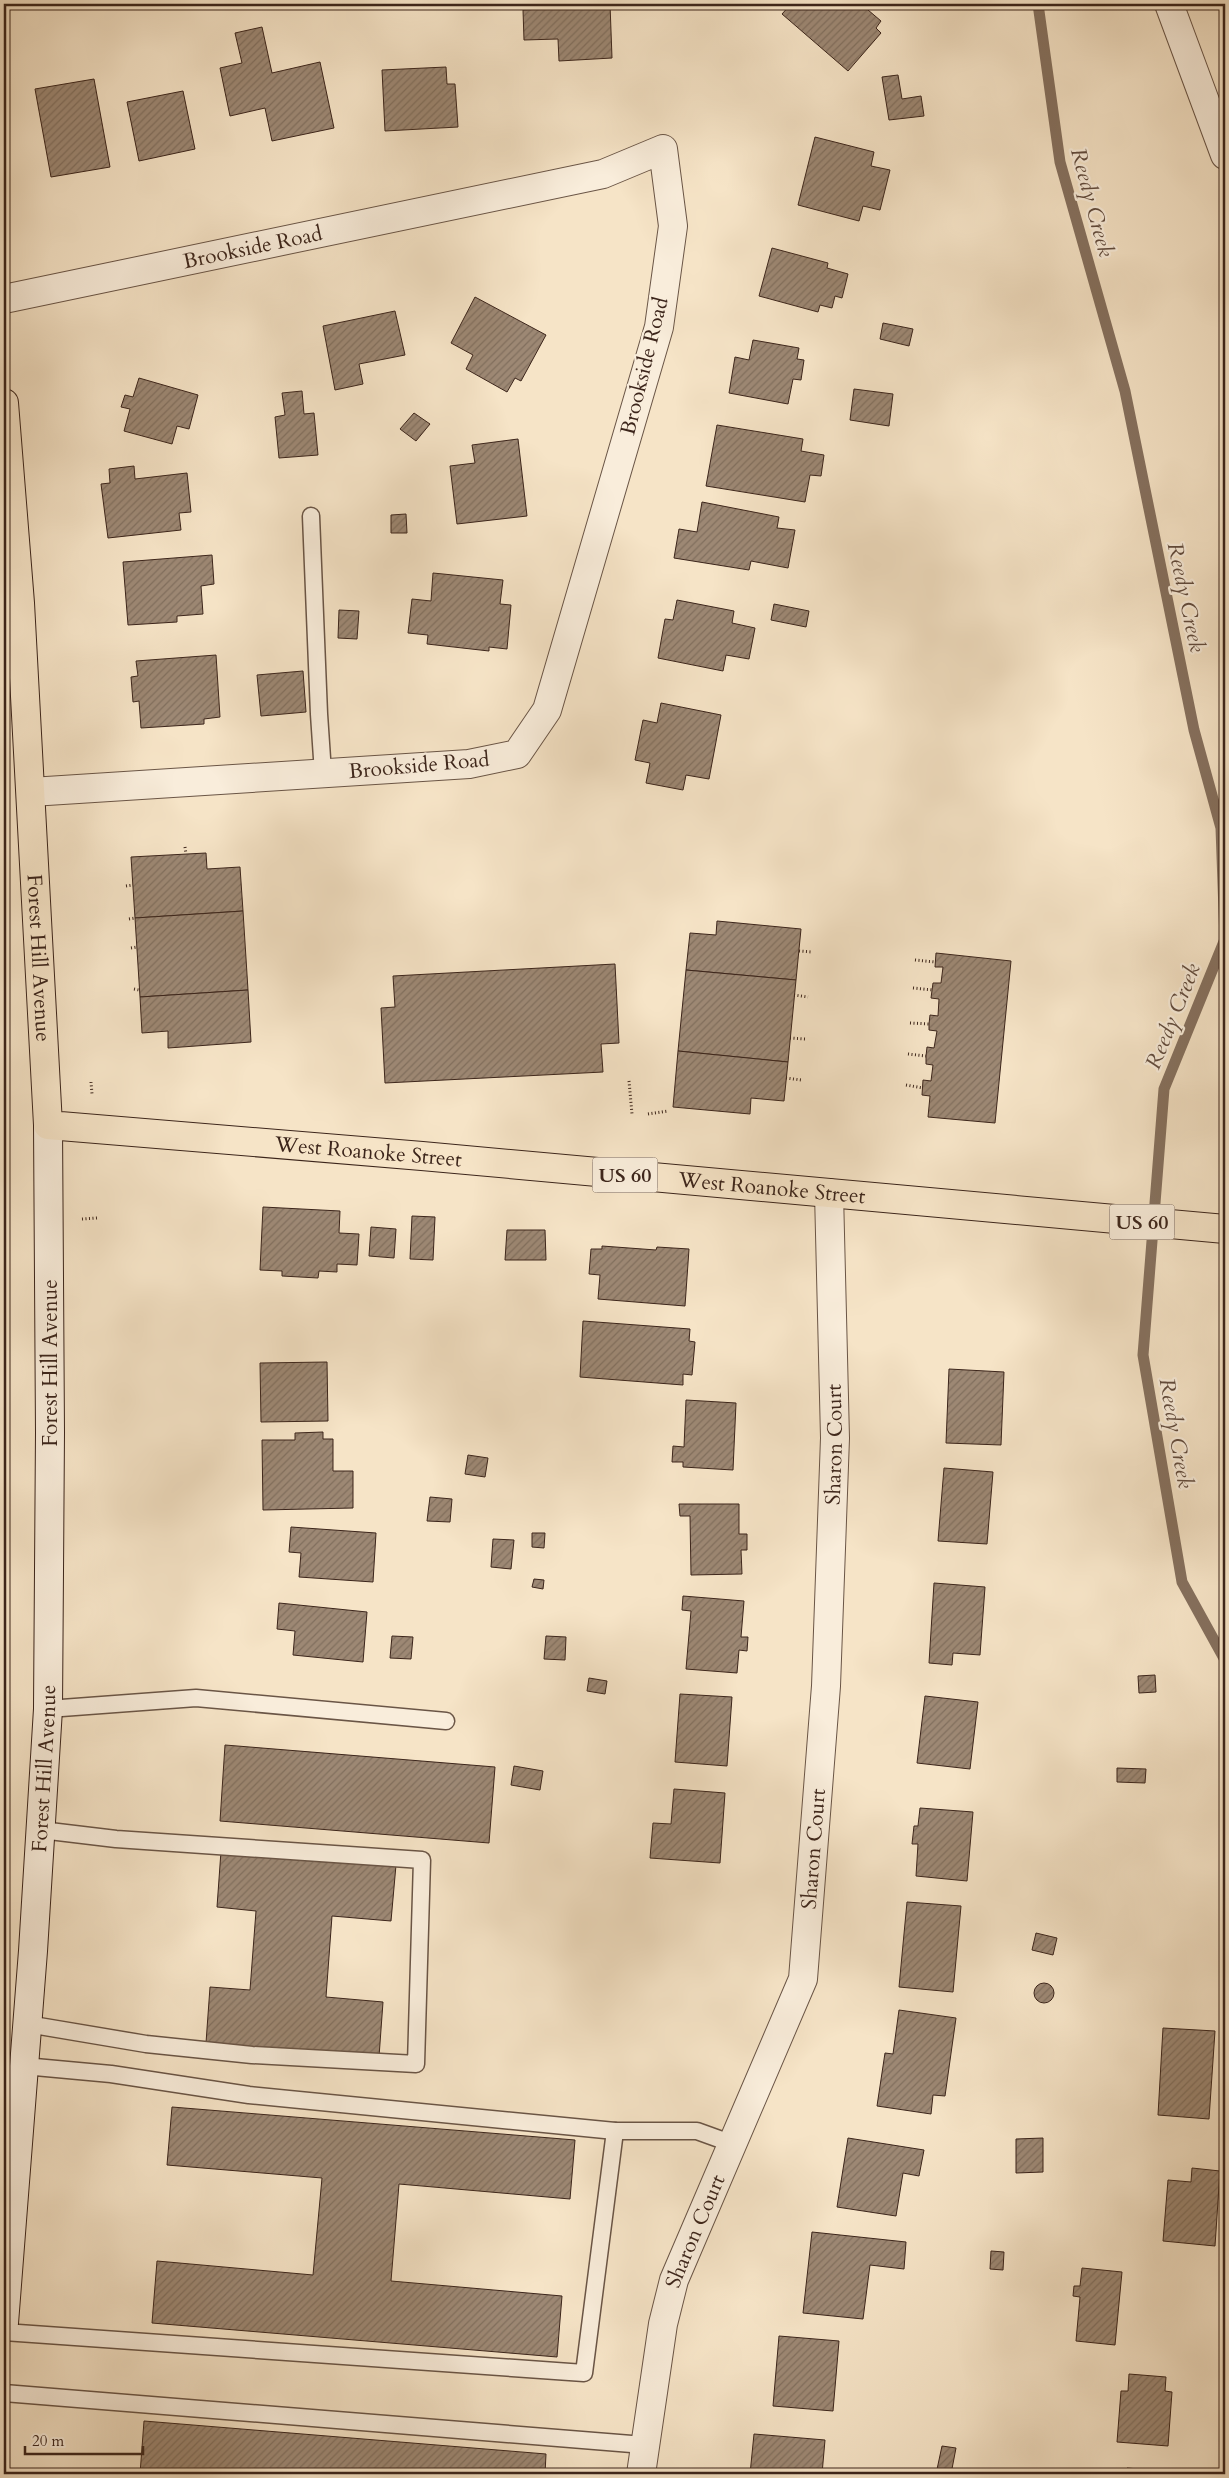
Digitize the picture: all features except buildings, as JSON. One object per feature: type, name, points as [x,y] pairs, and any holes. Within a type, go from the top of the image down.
[{"type":"main road","name":"Forest Hill Avenue","points":[[4,404],[20,603],[48,1125]]},
{"type":"main road","name":"West Roanoke Street","points":[[48,1125],[1225,1229]]},
{"type":"street","points":[[1169,4],[1225,155]]},
{"type":"street","name":"Brookside Road","points":[[4,299],[603,174],[663,149],[673,226],[658,327],[547,710],[517,754],[469,764],[31,792]]},
{"type":"street","name":"Forest Hill Avenue","points":[[4,2323],[41,1830],[48,1709],[50,1432],[48,1125]]},
{"type":"street","name":"Sharon Court","points":[[641,2474],[663,2324],[674,2280],[803,1978],[826,1686],[835,1438],[829,1193]]},
{"type":"lane","points":[[311,516],[318,714],[323,773]]},
{"type":"lane","points":[[48,1709],[196,1698],[446,1721]]},
{"type":"lane","points":[[27,2024],[146,2044],[252,2056],[416,2064],[422,1860],[116,1839],[41,1830]]},
{"type":"lane","points":[[24,2066],[111,2074],[249,2095],[615,2131],[697,2131],[733,2144]]},
{"type":"lane","points":[[4,2332],[584,2373],[615,2131]]},
{"type":"lane","points":[[4,2393],[644,2445]]},
{"type":"path","points":[[184,847],[186,854]]},
{"type":"path","points":[[126,886],[133,886]]},
{"type":"path","points":[[129,919],[135,918]]},
{"type":"path","points":[[130,948],[136,947]]},
{"type":"path","points":[[799,951],[812,952]]},
{"type":"path","points":[[915,960],[935,962]]},
{"type":"path","points":[[913,988],[932,990]]},
{"type":"path","points":[[134,989],[139,990]]},
{"type":"path","points":[[794,995],[808,997]]},
{"type":"path","points":[[910,1023],[929,1024]]},
{"type":"path","points":[[790,1038],[805,1039]]},
{"type":"path","points":[[908,1054],[926,1056]]},
{"type":"path","points":[[786,1078],[801,1080]]},
{"type":"path","points":[[629,1081],[632,1114]]},
{"type":"path","points":[[91,1082],[92,1098]]},
{"type":"path","points":[[906,1085],[923,1088]]},
{"type":"path","points":[[648,1114],[668,1111]]},
{"type":"path","points":[[81,1219],[96,1218]]},
{"type":"green space","points":[[4,1127],[9,1241],[4,1539]]},
{"type":"waterway","name":"Reedy Creek","points":[[1038,4],[1060,162],[1125,391],[1194,730],[1221,828],[1225,939],[1164,1089],[1143,1355],[1182,1582],[1225,1660]]}]
